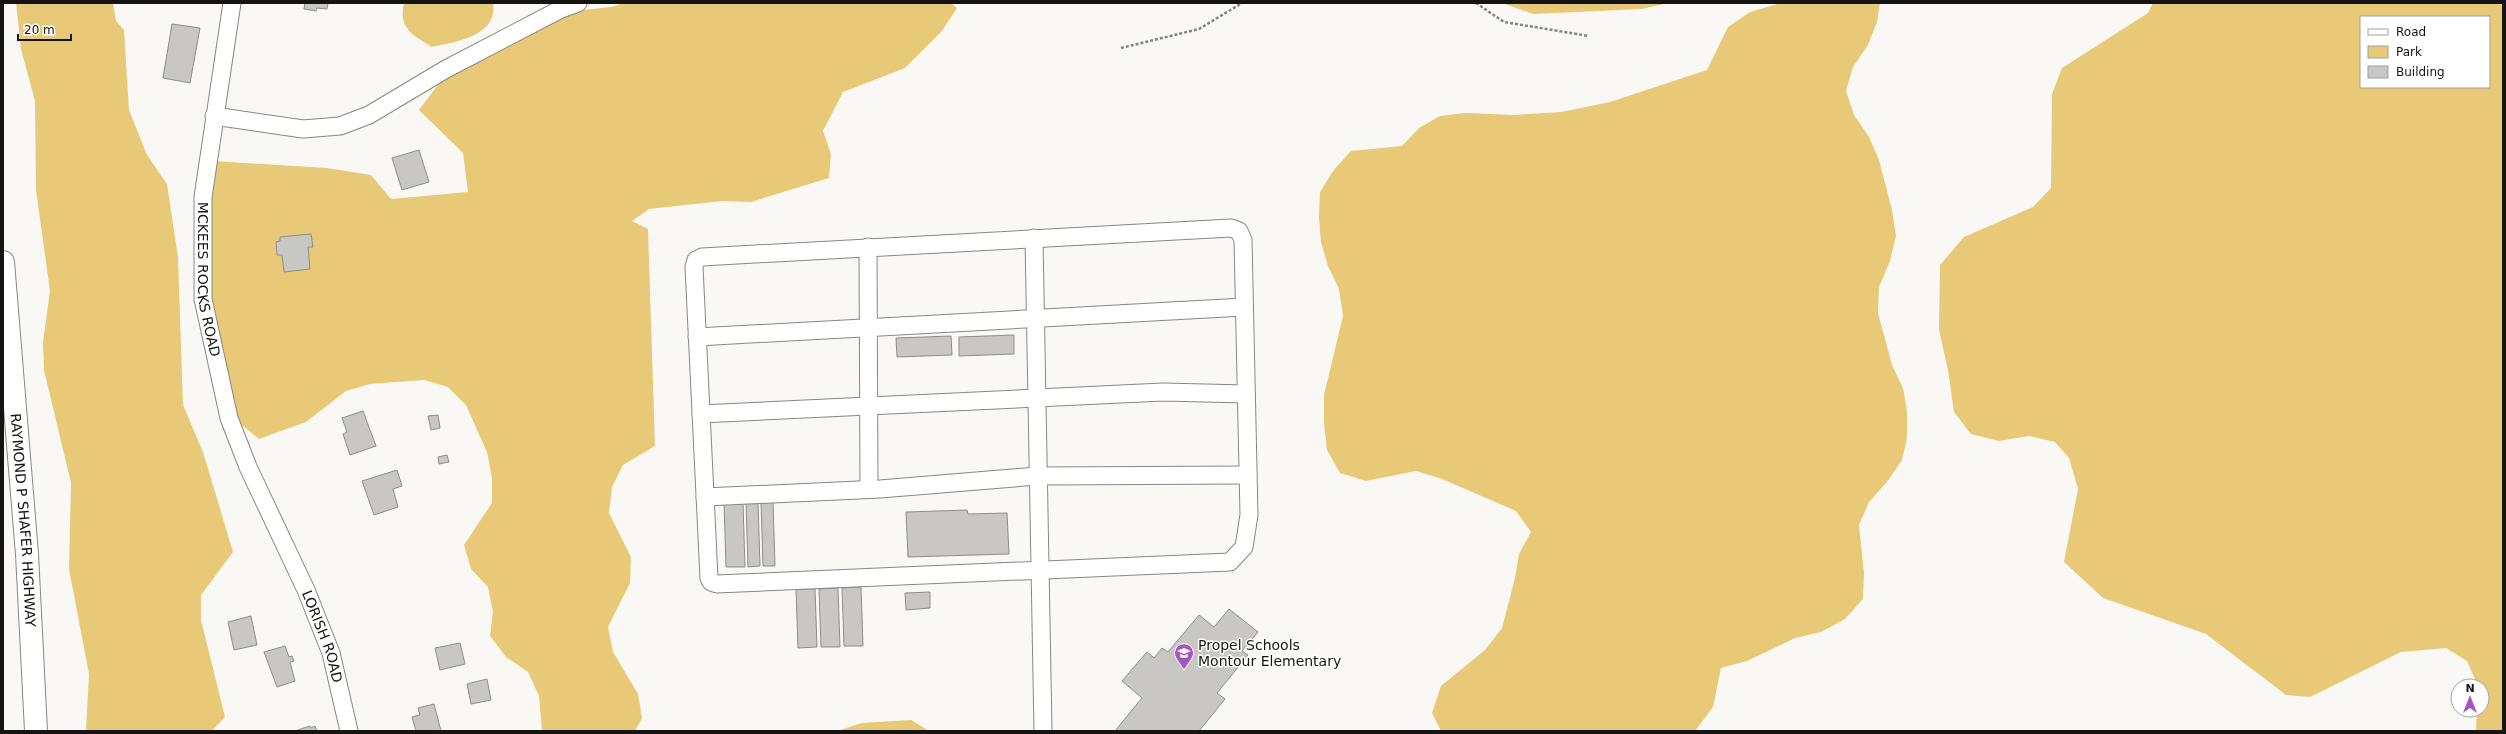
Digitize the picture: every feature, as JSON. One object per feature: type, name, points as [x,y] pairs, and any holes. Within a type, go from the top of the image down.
[{"type":"highway","name":"RAYMOND P SHAFER HIGHWAY","points":[[3,262],[27,554],[36,731]]},
{"type":"highway","points":[[27,554],[49,731]]},
{"type":"street","name":"MCKEES ROCKS ROAD","points":[[232,3],[203,196],[203,299],[229,418],[248,467],[285,545]]},
{"type":"street","points":[[214,116],[303,129],[340,126],[369,115],[446,69],[561,9],[578,3]]},
{"type":"street","points":[[1231,228],[1238,231],[1243,240],[1249,515],[1244,547],[1230,562],[717,584],[712,582],[709,578],[697,337],[694,267],[696,260],[702,258],[868,247],[1034,238],[1231,228]]},
{"type":"street","points":[[1034,238],[1040,621],[1044,731]]},
{"type":"street","points":[[868,247],[870,489]]},
{"type":"street","points":[[697,337],[1244,307]]},
{"type":"street","points":[[701,414],[1163,392],[1246,394]]},
{"type":"street","points":[[705,497],[870,489],[1038,476],[1248,475]]},
{"type":"street","name":"LORISH ROAD","points":[[285,545],[306,590],[331,653],[349,731]]},
{"type":"path","points":[[1121,48],[1198,29],[1242,3]]},
{"type":"path","points":[[1476,3],[1504,22],[1589,36]]},
{"type":"green space","points":[[16,3],[113,3],[116,21],[124,30],[129,110],[147,155],[167,184],[178,257],[183,405],[203,452],[233,552],[201,595],[201,620],[225,717],[212,731],[86,731],[89,674],[69,569],[71,483],[44,370],[43,342],[50,291],[36,190],[35,101],[21,49]]},
{"type":"green space","points":[[404,3],[493,3],[493,14],[489,23],[473,36],[452,43],[432,47],[413,35],[405,25],[403,19]]},
{"type":"green space","points":[[625,3],[951,3],[957,8],[942,31],[905,68],[843,92],[823,131],[831,154],[829,178],[751,202],[722,201],[649,209],[632,221],[648,229],[655,446],[623,465],[612,487],[609,513],[631,557],[630,583],[608,627],[613,652],[638,694],[642,718],[635,731],[542,731],[539,696],[528,672],[506,657],[490,636],[493,612],[488,587],[471,569],[464,545],[492,503],[492,478],[487,452],[466,405],[448,387],[424,380],[370,384],[346,391],[306,422],[259,439],[233,418],[207,299],[212,161],[327,168],[371,175],[391,199],[468,192],[463,153],[419,110],[447,73],[565,12],[611,7]]},
{"type":"green space","points":[[1502,3],[1668,3],[1642,9],[1533,14]]},
{"type":"green space","points":[[1781,3],[1880,3],[1877,22],[1868,45],[1853,67],[1846,91],[1854,115],[1869,137],[1879,160],[1892,210],[1896,236],[1890,261],[1879,287],[1878,313],[1892,365],[1903,388],[1907,411],[1907,438],[1902,460],[1887,482],[1869,502],[1859,525],[1864,573],[1863,599],[1845,619],[1821,632],[1795,638],[1747,661],[1721,668],[1713,707],[1695,731],[1441,731],[1432,713],[1441,686],[1485,650],[1502,628],[1515,578],[1519,554],[1531,532],[1516,511],[1442,479],[1416,471],[1366,481],[1340,473],[1327,450],[1324,423],[1324,395],[1343,316],[1339,289],[1328,266],[1321,242],[1319,218],[1320,192],[1333,171],[1351,151],[1402,146],[1419,128],[1440,116],[1465,113],[1514,115],[1561,112],[1610,102],[1707,70],[1728,27],[1750,12]]},
{"type":"green space","points":[[2153,3],[2503,3],[2503,731],[2476,731],[2477,718],[2490,718],[2490,678],[2474,678],[2467,661],[2446,648],[2401,652],[2310,697],[2286,695],[2206,634],[2103,598],[2064,562],[2078,489],[2069,458],[2055,442],[2029,436],[1999,441],[1971,434],[1954,412],[1948,370],[1939,330],[1940,265],[1964,237],[2033,207],[2051,188],[2052,94],[2062,68],[2148,13]]},
{"type":"green space","points":[[911,720],[929,731],[837,731],[862,723]]},
{"type":"building","points":[[305,3],[328,3],[327,9],[317,8],[316,11],[304,9]]},
{"type":"building","points":[[172,24],[200,28],[190,83],[163,78]]},
{"type":"building","points":[[419,150],[429,182],[402,190],[392,158]]},
{"type":"building","points":[[311,234],[313,247],[308,247],[310,269],[284,272],[282,255],[277,255],[276,242],[280,241],[280,237]]},
{"type":"building","points":[[1014,335],[1014,354],[959,356],[959,337]]},
{"type":"building","points":[[951,336],[952,355],[897,357],[896,338]]},
{"type":"building","points":[[363,411],[376,446],[350,455],[343,434],[347,432],[342,418]]},
{"type":"building","points":[[438,415],[440,428],[431,430],[428,416]]},
{"type":"building","points":[[447,455],[449,462],[439,464],[438,457]]},
{"type":"building","points":[[397,470],[402,486],[393,489],[398,507],[374,515],[362,481]]},
{"type":"building","points":[[773,501],[775,566],[763,566],[761,502]]},
{"type":"building","points":[[724,502],[743,502],[745,567],[726,567]]},
{"type":"building","points":[[746,502],[758,502],[760,566],[748,567]]},
{"type":"building","points":[[967,510],[968,514],[1007,513],[1009,554],[908,557],[906,512]]},
{"type":"building","points":[[861,587],[863,646],[844,646],[842,588]]},
{"type":"building","points":[[838,588],[840,647],[821,647],[819,589]]},
{"type":"building","points":[[796,589],[815,589],[817,647],[798,648]]},
{"type":"building","points":[[930,592],[930,608],[906,610],[905,593]]},
{"type":"building","name":"Propel Schools Montour Elementary","points":[[1229,609],[1258,632],[1242,651],[1248,655],[1217,693],[1225,699],[1199,731],[1115,731],[1142,698],[1122,681],[1147,652],[1154,658],[1162,648],[1168,652],[1199,615],[1214,627]]},
{"type":"building","points":[[251,616],[257,645],[234,650],[228,622]]},
{"type":"building","points":[[460,643],[465,664],[440,670],[435,648]]},
{"type":"building","points":[[285,646],[289,657],[292,656],[294,661],[290,662],[295,681],[277,687],[264,652]]},
{"type":"building","points":[[487,679],[491,700],[471,704],[467,684]]},
{"type":"building","points":[[434,704],[441,731],[416,731],[412,717],[420,715],[418,708]]},
{"type":"building","points":[[310,726],[311,728],[315,726],[317,731],[295,731]]},
{"type":"place","name":"Propel Schools Montour Elementary","points":[[1184,670]]}]
